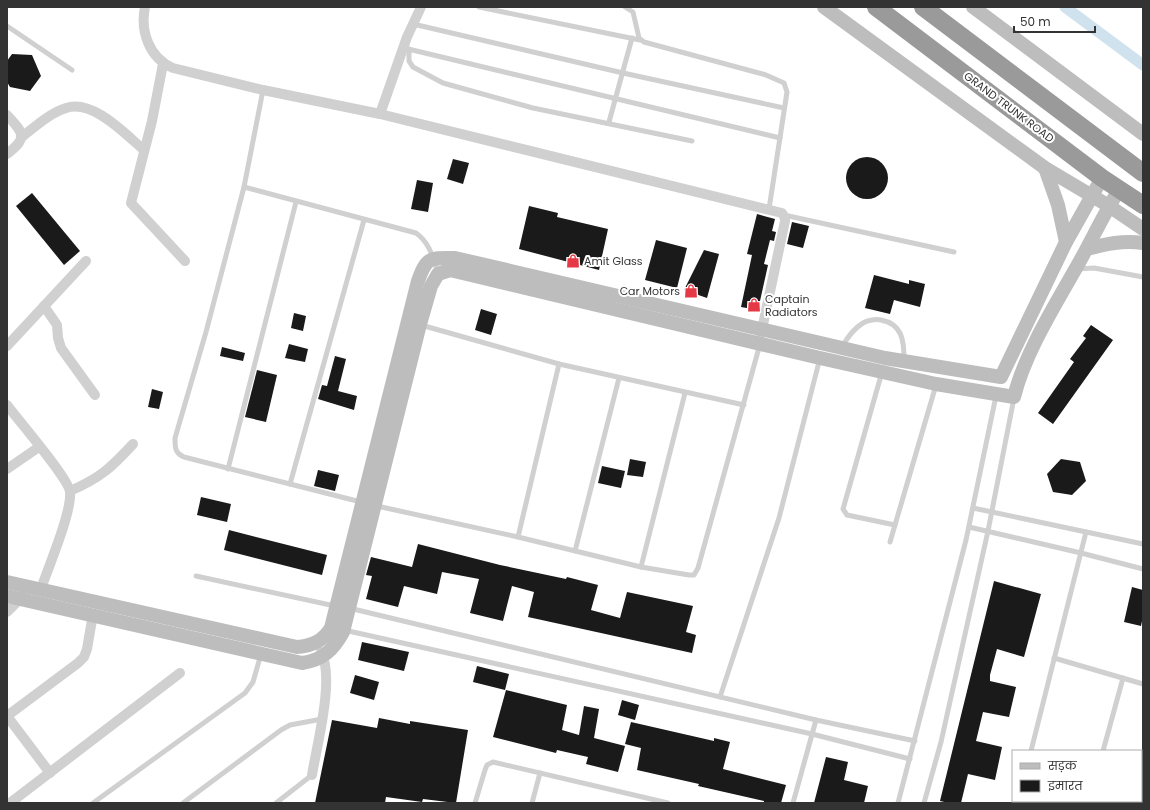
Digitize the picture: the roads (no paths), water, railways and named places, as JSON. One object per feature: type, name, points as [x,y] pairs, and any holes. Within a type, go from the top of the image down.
[{"type":"highway","name":"GRAND TRUNK ROAD","points":[[876,7],[1102,178],[1143,205]]},
{"type":"highway","points":[[923,7],[1143,173]]},
{"type":"main road","points":[[824,7],[1045,168],[1109,206],[1143,229]]},
{"type":"main road","points":[[973,7],[1143,134]]},
{"type":"main road","points":[[1045,168],[1058,205],[1066,242]]},
{"type":"main road","points":[[997,393],[1001,377],[1066,242],[1091,195],[1102,178]]},
{"type":"main road","points":[[18,593],[41,589],[296,647],[316,643],[338,629],[350,608],[369,504],[418,281],[424,264],[434,258],[456,258],[823,343],[841,348],[936,384],[1014,397],[1018,380],[1060,295],[1076,269],[1119,190]]},
{"type":"main road","points":[[1087,249],[1117,242],[1143,243]]},
{"type":"main road","points":[[7,582],[18,593],[93,614],[302,663],[323,657],[334,648],[338,629],[336,606],[369,504],[431,286],[438,274],[450,270],[820,358],[883,364],[904,361],[1018,380]]},
{"type":"street","points":[[145,7],[143,26],[145,35],[157,57],[163,64],[173,68],[263,90],[380,114],[769,209],[784,215],[785,221],[760,329],[761,343]]},
{"type":"street","points":[[380,114],[406,48],[413,24],[421,7]]},
{"type":"street","points":[[163,64],[152,121],[132,203],[185,261]]},
{"type":"street","points":[[7,154],[21,141],[23,136],[58,111],[68,107],[81,106],[92,110],[107,119],[144,150]]},
{"type":"street","points":[[7,114],[23,136]]},
{"type":"street","points":[[7,346],[86,261]]},
{"type":"street","points":[[44,306],[57,325],[61,348],[95,396]]},
{"type":"street","points":[[7,405],[58,471],[70,491],[68,512],[41,589]]},
{"type":"street","points":[[70,491],[101,475],[113,466],[133,444]]},
{"type":"street","points":[[7,469],[39,447]]},
{"type":"street","points":[[7,612],[18,593]]},
{"type":"street","points":[[50,773],[7,716],[78,663],[84,656],[93,614]]},
{"type":"street","points":[[312,775],[322,719],[326,684],[323,657],[316,643]]},
{"type":"street","points":[[10,803],[180,673]]},
{"type":"lane","points":[[479,7],[641,40],[779,79],[786,87],[769,209]]},
{"type":"lane","points":[[625,7],[633,12],[641,40]]},
{"type":"lane","points":[[413,24],[623,73],[784,108]]},
{"type":"lane","points":[[7,26],[72,70]]},
{"type":"lane","points":[[609,122],[632,38]]},
{"type":"lane","points":[[692,141],[609,122],[533,108],[443,83],[413,67],[408,61],[406,48],[780,138]]},
{"type":"lane","points":[[263,90],[244,187],[175,445],[178,454],[228,469],[369,504],[575,550],[641,567],[689,576],[696,572],[761,343]]},
{"type":"lane","points":[[244,187],[416,234],[426,243],[434,258],[438,274]]},
{"type":"lane","points":[[228,469],[296,202]]},
{"type":"lane","points":[[784,215],[954,252]]},
{"type":"lane","points":[[290,484],[364,220]]},
{"type":"lane","points":[[1076,269],[1094,268],[1143,277]]},
{"type":"lane","points":[[841,348],[850,334],[863,323],[876,319],[890,322],[899,331],[904,344],[904,361]]},
{"type":"lane","points":[[420,324],[560,364],[744,405]]},
{"type":"lane","points":[[720,697],[778,518],[823,343]]},
{"type":"lane","points":[[518,537],[560,364]]},
{"type":"lane","points":[[883,364],[843,509],[847,515],[895,525]]},
{"type":"lane","points":[[575,550],[619,378]]},
{"type":"lane","points":[[890,542],[936,384]]},
{"type":"lane","points":[[641,567],[685,393]]},
{"type":"lane","points":[[898,803],[969,527],[997,393]]},
{"type":"lane","points":[[924,803],[941,742],[988,531],[1014,397]]},
{"type":"lane","points":[[973,508],[1143,544]]},
{"type":"lane","points":[[969,527],[1081,552],[1143,569]]},
{"type":"lane","points":[[1031,750],[1086,532]]},
{"type":"lane","points":[[196,576],[350,608],[816,720],[915,741]]},
{"type":"lane","points":[[338,629],[812,734],[910,759]]},
{"type":"lane","points":[[93,803],[245,693],[253,682],[262,653]]},
{"type":"lane","points":[[1054,658],[1143,684]]},
{"type":"lane","points":[[1104,750],[1123,678]]},
{"type":"lane","points":[[183,803],[281,730],[290,725],[322,719]]},
{"type":"lane","points":[[793,803],[816,720]]},
{"type":"lane","points":[[475,803],[487,765],[493,762],[668,803]]},
{"type":"lane","points":[[532,803],[540,773]]},
{"type":"lane","points":[[276,803],[312,775]]},
{"type":"waterway","points":[[1065,7],[1143,65]]},
{"type":"place","name":"Amit Glass","points":[[573,261]]},
{"type":"place","name":"Car Motors","points":[[691,291]]},
{"type":"place","name":"Captain Radiators","points":[[754,305]]}]
